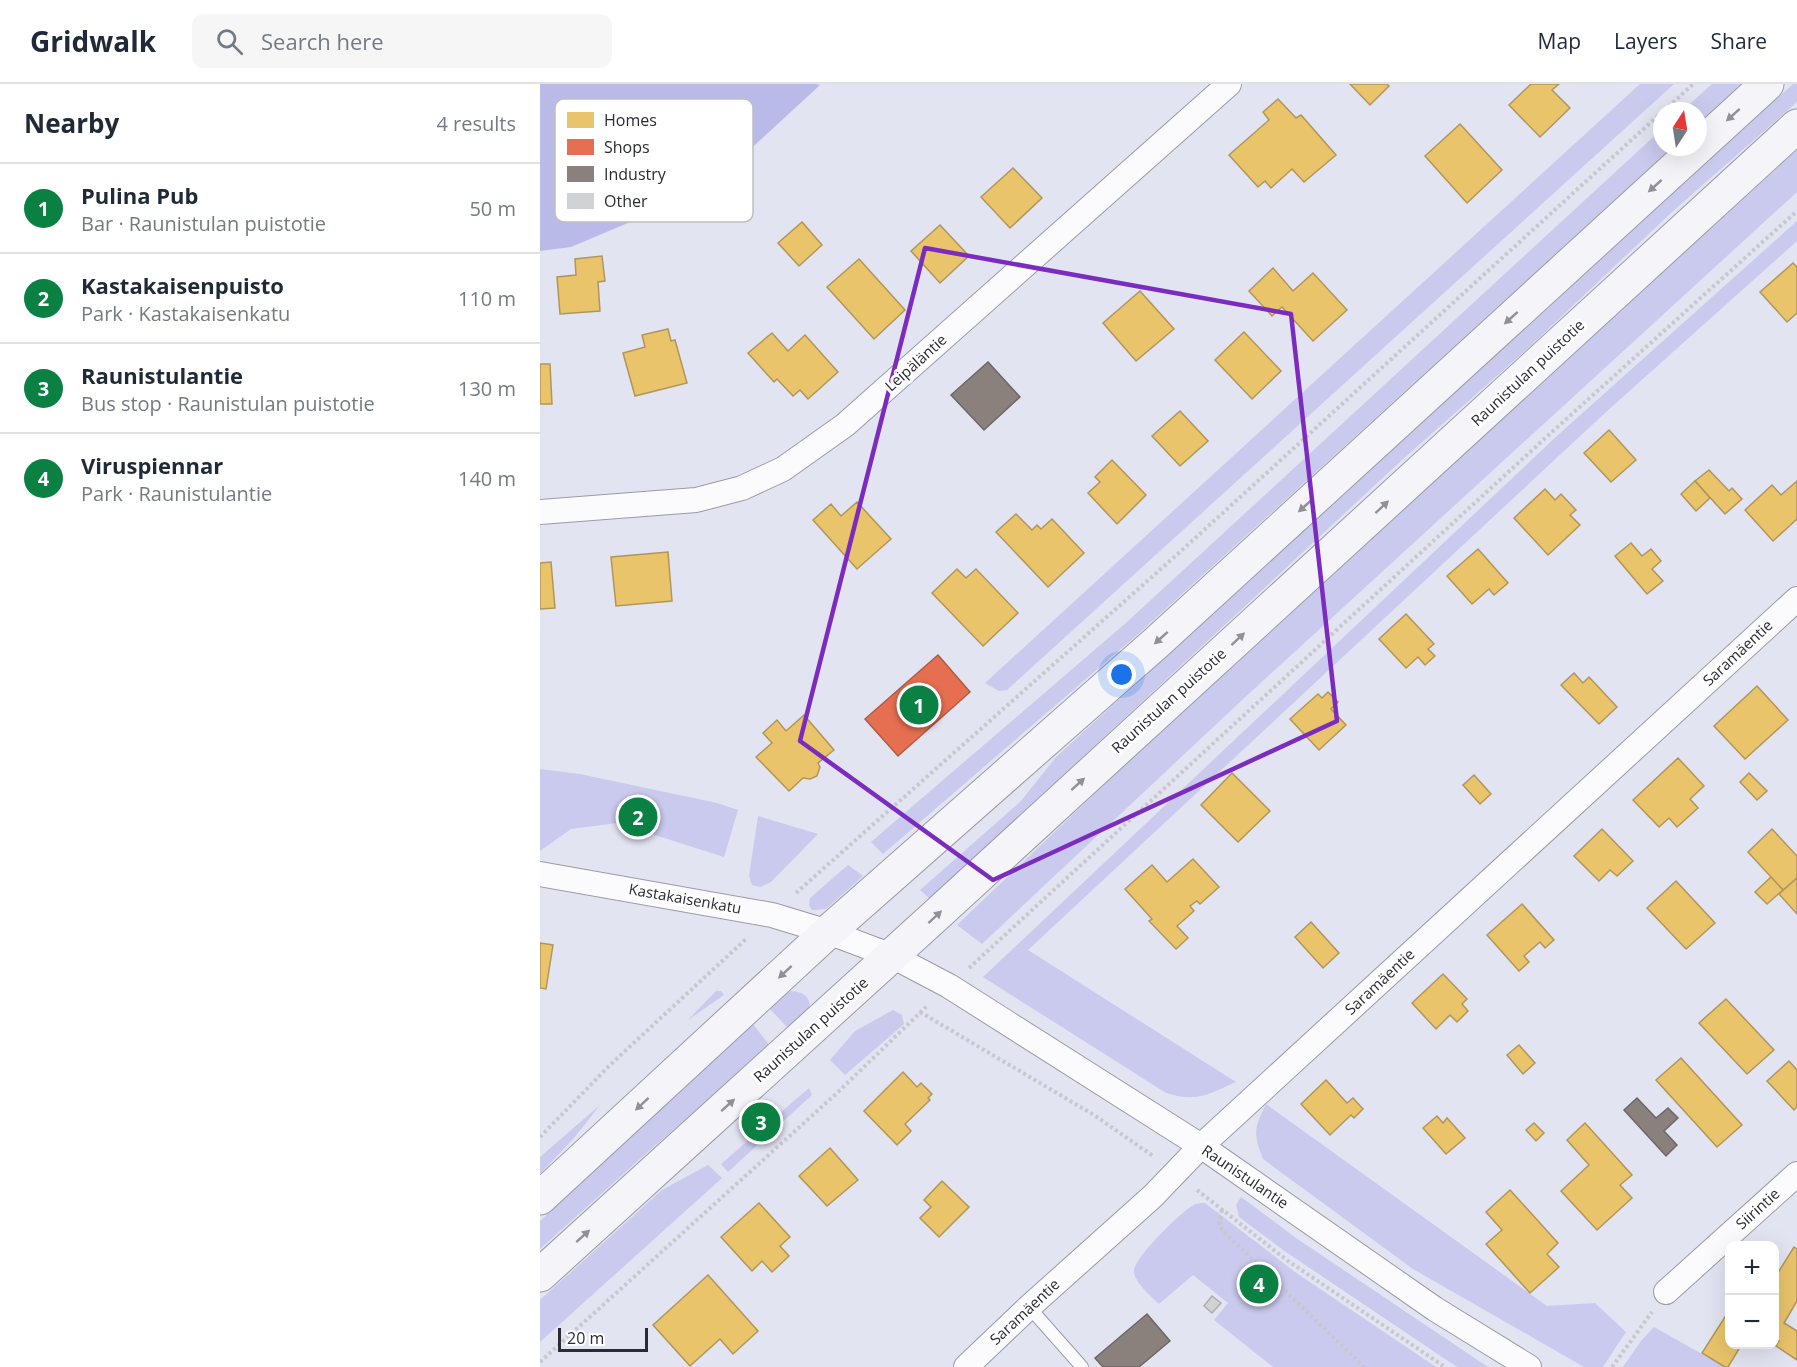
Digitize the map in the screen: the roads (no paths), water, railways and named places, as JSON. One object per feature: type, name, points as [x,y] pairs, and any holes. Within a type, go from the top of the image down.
[{"type":"main road","points":[[540,1198],[828,932],[1156,643],[1767,84]]},
{"type":"main road","name":"Raunistulan puistotie","points":[[540,1275],[892,956],[1797,126]]},
{"type":"street","name":"Leipäläntie","points":[[540,512],[696,500],[742,488],[783,469],[845,425],[1229,84]]},
{"type":"street","name":"Saramäentie","points":[[966,1367],[1153,1196],[1201,1146],[1797,599]]},
{"type":"street","name":"Kastakaisenkatu","points":[[540,874],[772,915],[828,932]]},
{"type":"street","name":"Raunistulantie","points":[[828,932],[892,956],[949,986],[1201,1146],[1435,1310],[1529,1367]]},
{"type":"street","name":"Siirintie","points":[[1666,1292],[1797,1174]]},
{"type":"lane","points":[[1029,1307],[1082,1367]]},
{"type":"place","name":"Pulina Pub","points":[[919,705]]},
{"type":"place","name":"Kastakaisenpuisto","points":[[638,817]]},
{"type":"place","name":"Raunistulantie","points":[[761,1122]]},
{"type":"place","name":"Viruspiennar","points":[[1259,1284]]}]
